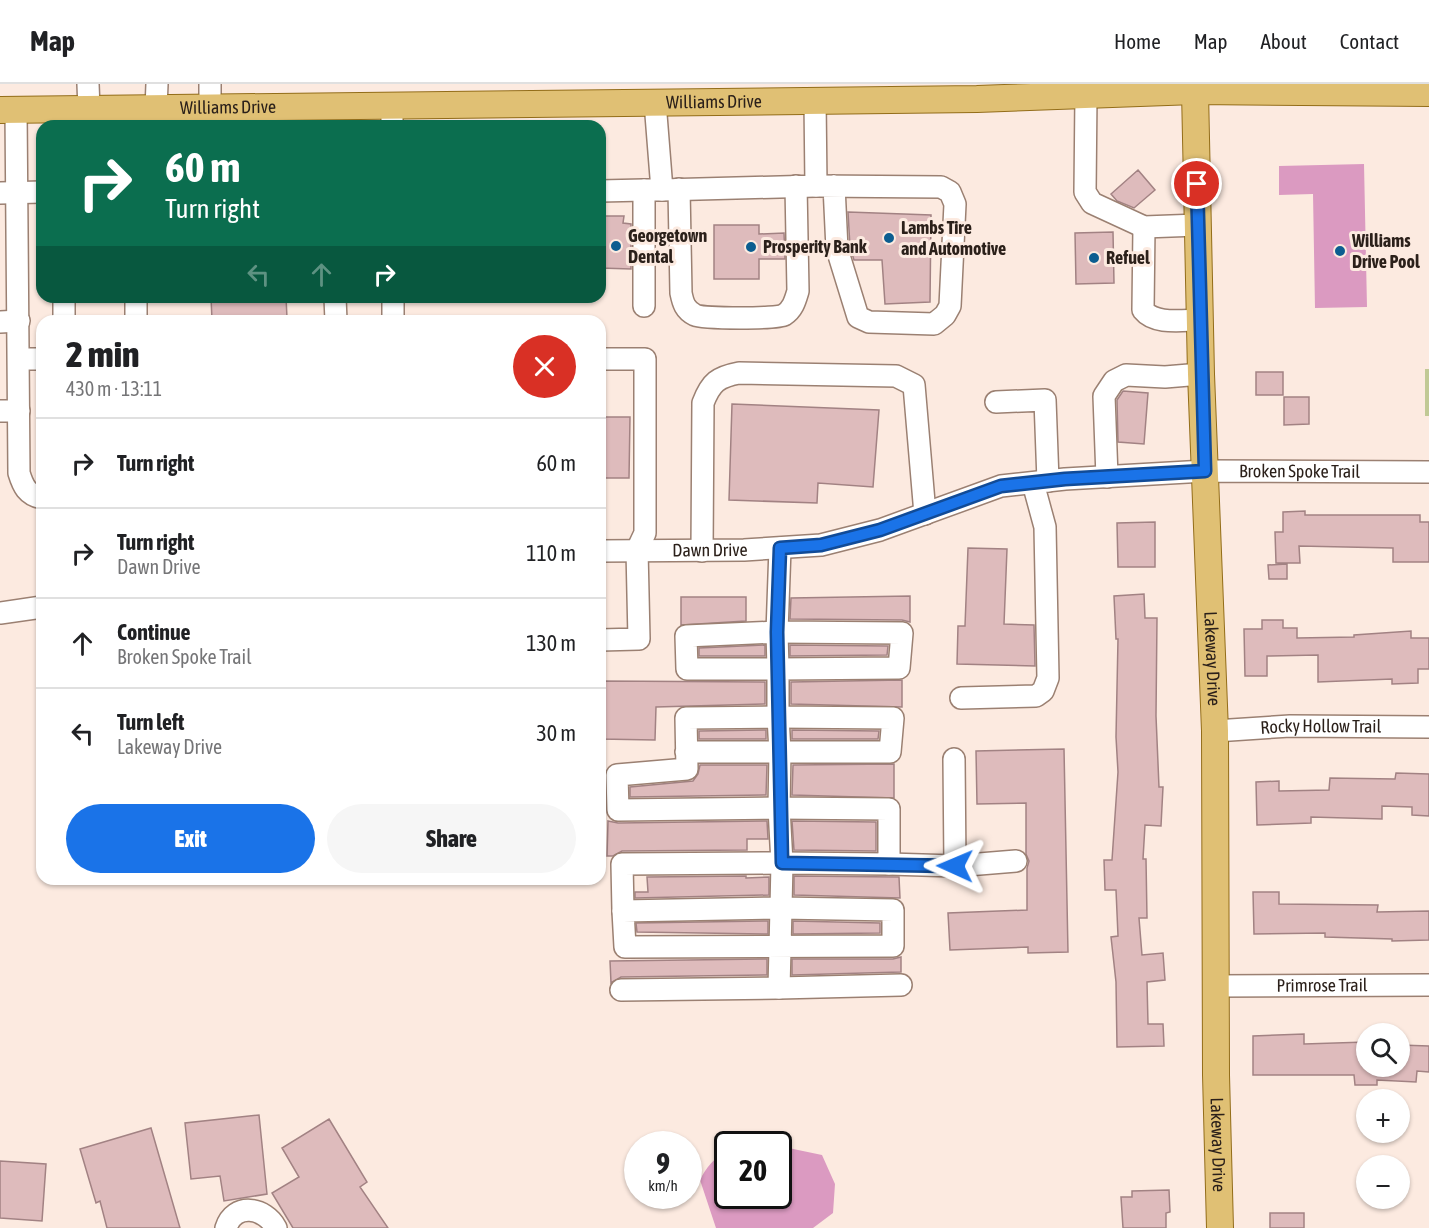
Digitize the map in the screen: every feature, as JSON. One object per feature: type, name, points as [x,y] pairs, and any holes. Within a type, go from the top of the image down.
[{"type":"main road","name":"Williams Drive","points":[[8,110],[89,96],[156,96],[183,117],[210,96],[392,116],[655,102],[755,93],[815,100],[1086,95],[1195,88],[1429,93]]},
{"type":"main road","name":"Lakeway Drive","points":[[1195,88],[1201,374],[1215,731],[1220,1228]]},
{"type":"street","points":[[1086,95],[1085,192],[1092,203],[1144,227],[1198,225]]},
{"type":"street","points":[[655,102],[662,190],[684,306],[695,315],[708,318],[782,317],[794,307],[816,186],[815,100]]},
{"type":"street","points":[[8,110],[9,321],[19,359],[10,411],[23,486],[28,492],[36,495]]},
{"type":"street","points":[[606,192],[816,186],[941,187],[950,192],[955,204],[950,306],[945,315],[934,324],[869,322],[858,316],[816,186]]},
{"type":"street","points":[[644,306],[662,190]]},
{"type":"street","points":[[8,193],[36,192]]},
{"type":"street","points":[[1144,227],[1143,310],[1148,316],[1159,320],[1200,320]]},
{"type":"street","points":[[19,359],[36,359]]},
{"type":"street","points":[[606,359],[645,359],[645,533],[637,550],[639,639],[606,640]]},
{"type":"street","points":[[702,551],[703,403],[708,390],[721,376],[739,373],[896,376],[914,385],[925,514]]},
{"type":"street","points":[[1107,477],[1104,396],[1114,381],[1125,375],[1165,377],[1201,374]]},
{"type":"street","points":[[961,698],[1036,696],[1043,691],[1048,678],[1045,527],[1040,482],[1045,400],[996,402]]},
{"type":"street","name":"Broken Spoke Trail","points":[[1132,476],[1205,471],[1429,472]]},
{"type":"street","name":"Dawn Drive","points":[[606,551],[702,551],[821,545],[880,530],[1001,486],[1132,476]]},
{"type":"street","points":[[779,988],[782,863],[779,808],[777,632],[780,548]]},
{"type":"street","points":[[0,613],[36,608]]},
{"type":"street","points":[[777,632],[902,633],[899,668],[687,669],[686,636],[777,632]]},
{"type":"street","points":[[686,752],[890,752],[893,718],[686,718],[686,752],[687,770],[617,775],[618,810],[889,809],[889,864]]},
{"type":"street","name":"Rocky Hollow Trail","points":[[1215,731],[1290,726],[1429,727]]},
{"type":"street","points":[[954,759],[955,866]]},
{"type":"street","points":[[623,911],[781,908],[893,910],[893,946],[624,947],[623,911],[622,864],[782,863],[955,866],[1016,861]]},
{"type":"street","points":[[621,990],[901,985]]},
{"type":"street","name":"Primrose Trail","points":[[1216,986],[1429,985]]},
{"type":"street","points":[[226,1228],[234,1215],[243,1210],[263,1213],[276,1228]]},
{"type":"green space","points":[[1425,369],[1429,369],[1429,416],[1425,416]]},
{"type":"shaded area","name":"Williams Drive Pool","points":[[1364,164],[1367,307],[1315,308],[1313,194],[1279,195],[1279,166]]},
{"type":"shaded area","points":[[792,1149],[822,1155],[835,1184],[833,1213],[813,1228],[716,1228],[702,1186],[702,1177],[714,1160],[714,1209],[792,1209]]},
{"type":"building","points":[[1138,170],[1155,190],[1134,208],[1117,201],[1111,194]]},
{"type":"building","name":"Lambs Tire and Automotive","points":[[848,212],[931,215],[930,302],[885,304],[882,260],[854,260],[850,247]]},
{"type":"building","name":"Georgetown Dental","points":[[606,216],[624,216],[623,223],[631,224],[631,269],[606,268]]},
{"type":"building","name":"Prosperity Bank","points":[[714,225],[759,225],[759,234],[784,233],[785,259],[759,259],[759,279],[714,279]]},
{"type":"building","name":"Refuel","points":[[1113,232],[1114,283],[1076,284],[1075,233]]},
{"type":"building","points":[[211,303],[286,303],[287,315],[212,315]]},
{"type":"building","points":[[1256,372],[1283,372],[1283,395],[1256,395]]},
{"type":"building","points":[[1123,391],[1148,393],[1144,444],[1118,442],[1117,400]]},
{"type":"building","points":[[1284,397],[1309,397],[1309,424],[1284,425]]},
{"type":"building","points":[[732,404],[879,410],[873,487],[818,483],[817,503],[729,500]]},
{"type":"building","points":[[606,417],[630,417],[629,478],[606,478]]},
{"type":"building","points":[[1305,511],[1305,515],[1420,515],[1420,522],[1429,522],[1429,562],[1393,562],[1393,548],[1299,546],[1300,563],[1276,563],[1275,532],[1283,532],[1283,512]]},
{"type":"building","points":[[1155,522],[1155,567],[1118,567],[1117,523]]},
{"type":"building","points":[[968,548],[1007,549],[1004,624],[1034,625],[1035,666],[957,664],[958,626],[965,626]]},
{"type":"building","points":[[1287,564],[1287,579],[1269,579],[1268,565]]},
{"type":"building","points":[[1144,594],[1145,618],[1157,618],[1156,716],[1159,787],[1163,787],[1161,826],[1145,825],[1143,859],[1146,859],[1147,918],[1139,918],[1142,955],[1163,953],[1165,980],[1147,982],[1148,1024],[1163,1024],[1164,1046],[1117,1047],[1116,982],[1111,937],[1118,936],[1116,890],[1105,890],[1104,860],[1112,860],[1118,772],[1116,737],[1118,639],[1116,639],[1114,596]]},
{"type":"building","points":[[910,596],[910,622],[790,619],[791,598]]},
{"type":"building","points":[[681,597],[746,597],[746,621],[681,625]]},
{"type":"building","points":[[1262,620],[1283,620],[1283,628],[1297,628],[1297,638],[1354,637],[1354,635],[1411,631],[1411,638],[1429,638],[1429,669],[1418,669],[1418,683],[1392,684],[1392,679],[1318,682],[1318,655],[1267,656],[1267,676],[1245,676],[1244,629],[1262,629]]},
{"type":"building","points":[[765,645],[765,656],[699,656],[699,648]]},
{"type":"building","points":[[790,645],[888,646],[887,655],[790,656]]},
{"type":"building","points":[[902,680],[902,707],[791,704],[791,682]]},
{"type":"building","points":[[606,681],[765,682],[765,704],[656,707],[655,740],[606,739]]},
{"type":"building","points":[[766,730],[766,739],[699,739],[699,731]]},
{"type":"building","points":[[792,730],[879,731],[878,739],[792,739]]},
{"type":"building","points":[[1064,749],[1068,952],[1028,953],[1028,947],[950,950],[948,913],[1027,910],[1029,861],[1026,854],[1026,803],[977,804],[976,751]]},
{"type":"building","points":[[894,764],[894,798],[792,795],[793,765]]},
{"type":"building","points":[[700,765],[767,765],[766,795],[630,797],[630,787],[693,781]]},
{"type":"building","points":[[1396,773],[1429,774],[1429,816],[1412,815],[1412,807],[1382,806],[1382,819],[1311,817],[1311,823],[1257,825],[1256,782],[1279,781],[1279,791],[1329,790],[1330,778],[1395,779]]},
{"type":"building","points":[[608,821],[618,823],[767,821],[768,839],[747,839],[747,850],[622,851],[613,856],[607,856]]},
{"type":"building","points":[[792,821],[876,822],[876,851],[794,850]]},
{"type":"building","points":[[746,876],[746,878],[769,877],[769,895],[635,898],[635,892],[648,892],[647,877]]},
{"type":"building","points":[[794,876],[899,877],[900,898],[794,895]]},
{"type":"building","points":[[1253,892],[1279,892],[1279,904],[1378,905],[1377,912],[1429,911],[1429,940],[1392,941],[1392,939],[1325,937],[1325,933],[1254,934]]},
{"type":"building","points":[[768,921],[768,934],[637,932],[636,923]]},
{"type":"building","points":[[793,921],[880,923],[880,933],[793,934]]},
{"type":"building","points":[[901,957],[901,972],[792,975],[792,959],[893,959]]},
{"type":"building","points":[[767,959],[767,975],[621,977],[611,983],[610,961]]},
{"type":"building","points":[[1304,1034],[1304,1044],[1356,1042],[1356,1077],[1410,1077],[1410,1045],[1429,1046],[1429,1072],[1417,1071],[1416,1082],[1377,1080],[1377,1085],[1355,1085],[1354,1075],[1253,1075],[1253,1036]]},
{"type":"building","points":[[259,1115],[267,1194],[224,1201],[220,1176],[191,1179],[185,1123]]},
{"type":"building","points":[[329,1119],[367,1182],[360,1187],[388,1228],[293,1228],[272,1193],[299,1177],[282,1148]]},
{"type":"building","points":[[151,1128],[180,1228],[107,1228],[100,1201],[96,1203],[80,1149]]},
{"type":"building","points":[[0,1161],[46,1164],[42,1221],[0,1218]]},
{"type":"building","points":[[1169,1190],[1170,1212],[1166,1213],[1166,1228],[1123,1228],[1121,1197],[1132,1197],[1132,1191]]},
{"type":"building","points":[[1270,1213],[1304,1213],[1304,1228],[1270,1228]]},
{"type":"place","name":"Lambs Tire and Automotive","points":[[889,238]]},
{"type":"place","name":"Georgetown Dental","points":[[616,246]]},
{"type":"place","name":"Prosperity Bank","points":[[751,247]]},
{"type":"place","name":"Williams Drive Pool","points":[[1340,251]]},
{"type":"place","name":"Refuel","points":[[1094,258]]},
{"type":"route","points":[[955,866],[782,863],[779,808],[777,632],[780,548],[821,545],[880,530],[1001,486],[1065,479],[1205,471],[1197,184]]}]
